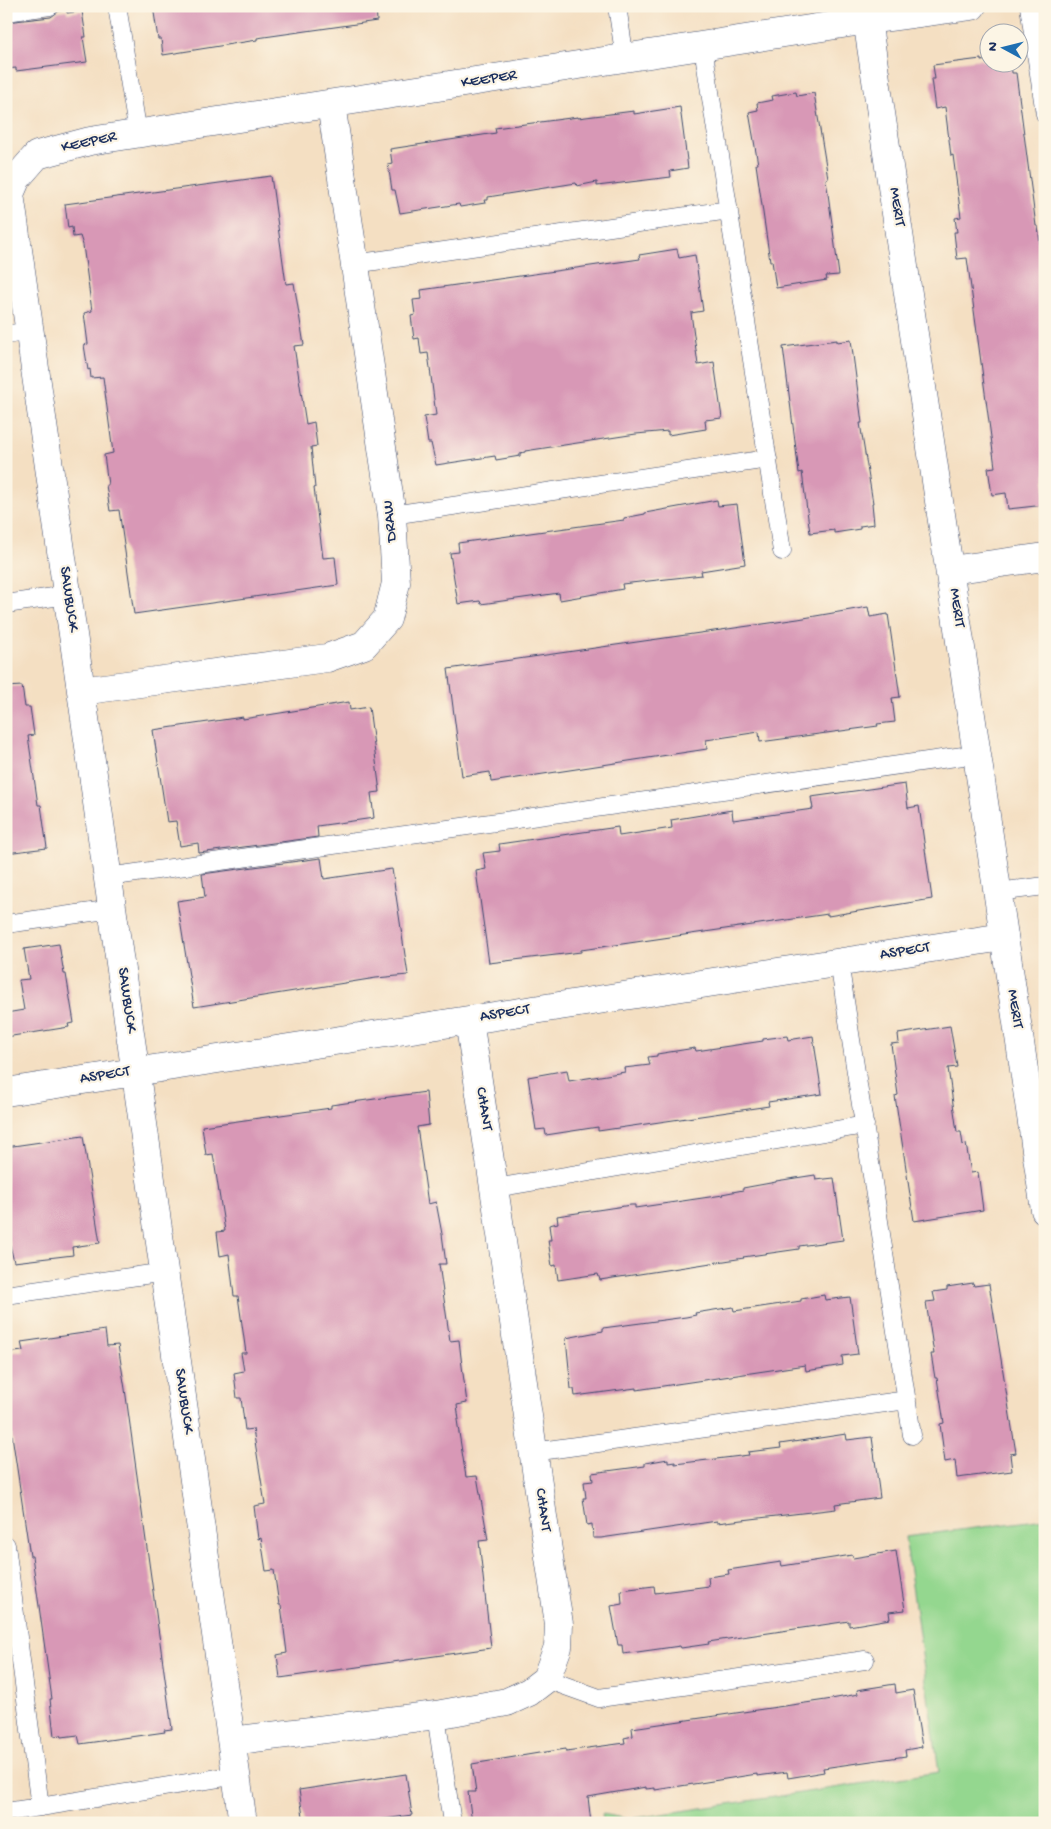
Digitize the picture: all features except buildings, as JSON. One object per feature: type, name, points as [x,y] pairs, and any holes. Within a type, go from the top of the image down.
[{"type":"street","name":"KEEPER","points":[[11,175],[37,155],[90,141],[703,47],[867,13],[972,6]]},
{"type":"street","name":"MERIT","points":[[867,13],[1045,1210]]},
{"type":"street","name":"DRAW","points":[[81,691],[327,658],[364,645],[387,619],[396,583],[392,515],[331,104]]},
{"type":"street","name":"SAWBUCK","points":[[11,175],[10,194],[18,333],[67,595],[243,1823]]},
{"type":"street","points":[[950,570],[1045,557]]},
{"type":"street","name":"ASPECT","points":[[6,1092],[1003,937]]},
{"type":"street","name":"CHANT","points":[[469,1020],[559,1624],[558,1648],[546,1679]]},
{"type":"street","points":[[232,1741],[436,1715],[507,1702],[530,1692],[546,1679]]},
{"type":"lane","points":[[6,12],[50,6]]},
{"type":"lane","points":[[117,6],[138,134]]},
{"type":"lane","points":[[617,6],[625,59]]},
{"type":"lane","points":[[1030,6],[1045,114]]},
{"type":"lane","points":[[703,47],[782,551]]},
{"type":"lane","points":[[354,264],[729,210]]},
{"type":"lane","points":[[392,515],[768,459]]},
{"type":"lane","points":[[6,604],[67,595]]},
{"type":"lane","points":[[108,876],[977,754]]},
{"type":"lane","points":[[998,892],[1045,886]]},
{"type":"lane","points":[[6,924],[113,909]]},
{"type":"lane","points":[[839,962],[912,1436]]},
{"type":"lane","points":[[495,1188],[865,1125]]},
{"type":"lane","points":[[6,1295],[165,1272]]},
{"type":"lane","points":[[533,1452],[907,1400]]},
{"type":"lane","points":[[6,1545],[40,1807]]},
{"type":"lane","points":[[546,1679],[599,1698],[865,1660]]},
{"type":"lane","points":[[436,1715],[452,1823]]},
{"type":"lane","points":[[6,1812],[236,1775]]},
{"type":"green space","points":[[1045,1519],[1045,1823],[604,1823],[602,1814],[629,1819],[939,1772],[905,1537]]}]
